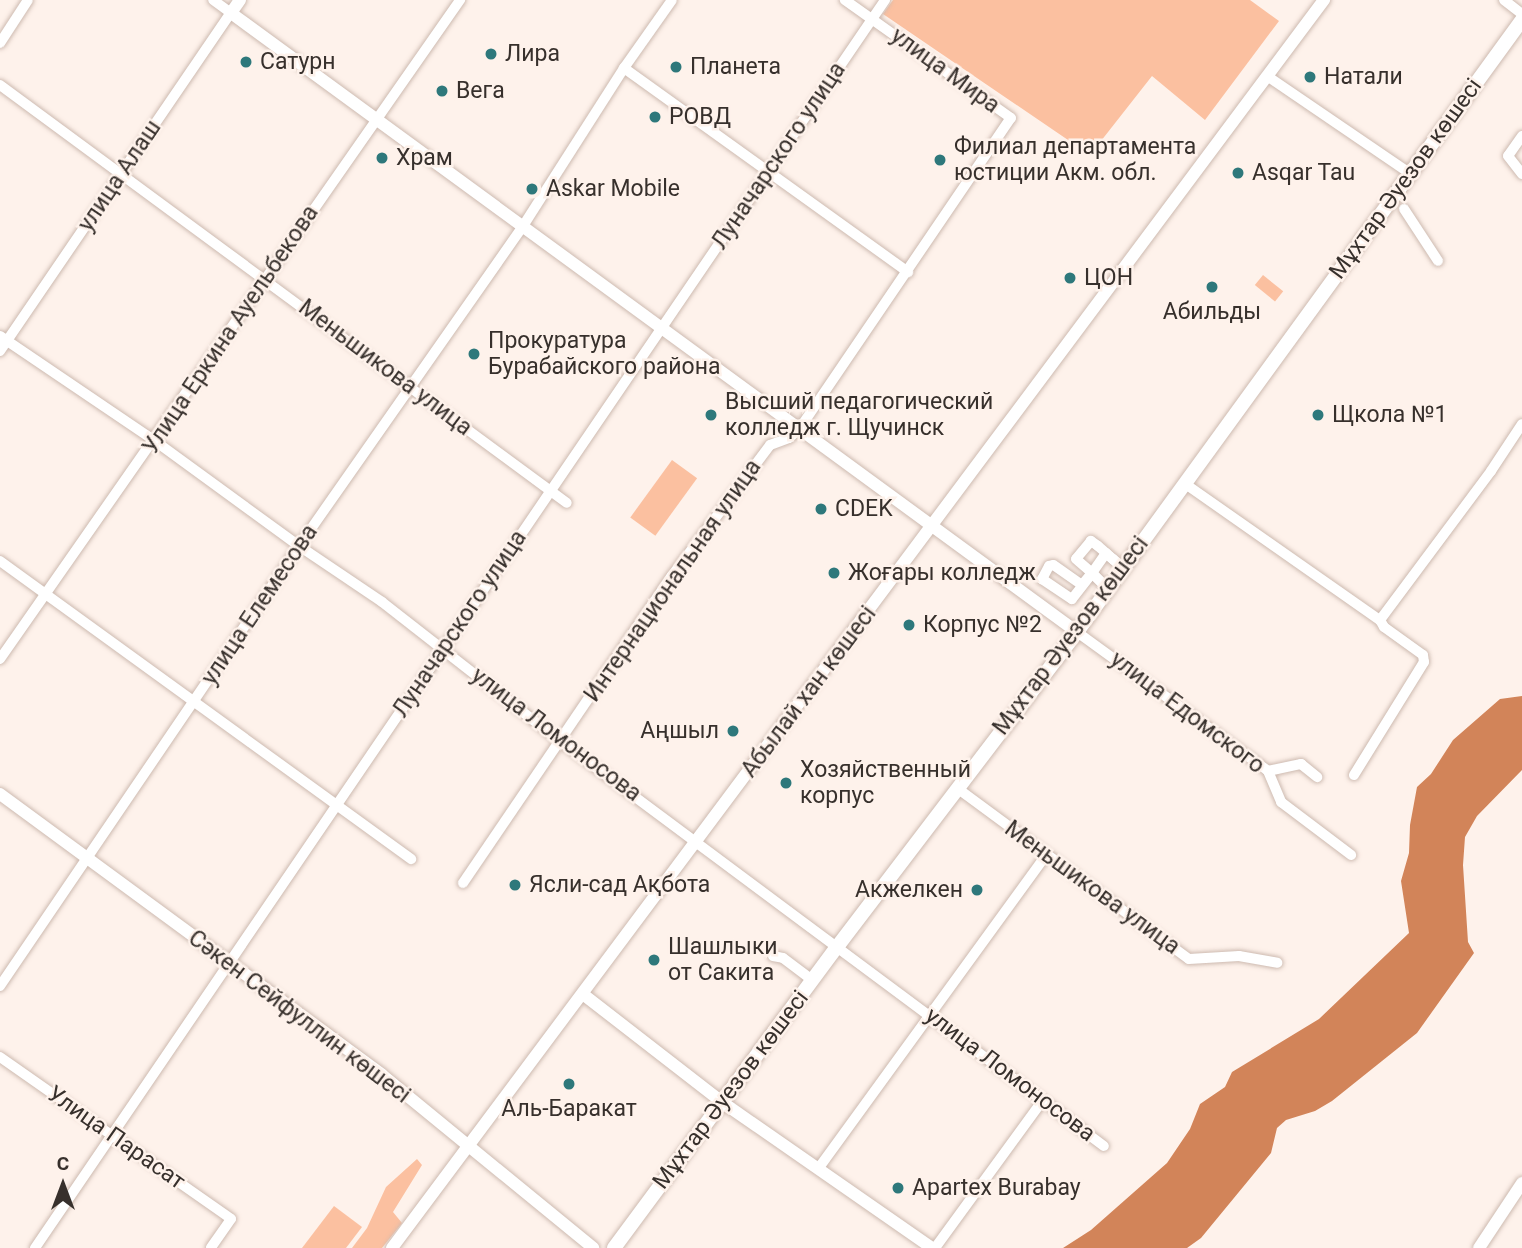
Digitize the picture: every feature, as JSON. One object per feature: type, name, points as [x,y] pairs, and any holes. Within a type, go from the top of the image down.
[{"type":"main road","name":"Мұхтар Әуезов көшесі","points":[[614,1248],[812,980],[1077,632],[1522,20]]},
{"type":"street","points":[[0,43],[28,0]]},
{"type":"street","points":[[213,0],[1077,632]]},
{"type":"street","name":"улица Алаш","points":[[0,351],[4,338],[240,0]]},
{"type":"street","name":"Улица Еркина Ауельбекова","points":[[0,659],[155,441],[460,0]]},
{"type":"street","name":"улица Елемесова","points":[[0,986],[299,546],[523,226],[624,68],[672,0]]},
{"type":"street","name":"улица Мира","points":[[845,0],[1011,118]]},
{"type":"street","name":"Луначарского улица","points":[[35,1248],[885,0]]},
{"type":"street","name":"Абылай хан көшесі","points":[[392,1248],[584,995],[1324,0]]},
{"type":"street","points":[[1504,0],[1522,14]]},
{"type":"street","points":[[624,68],[908,272]]},
{"type":"street","points":[[1267,76],[1409,173]]},
{"type":"street","name":"Меньшикова улица","points":[[0,85],[567,503]]},
{"type":"street","name":"Интернациональная улица","points":[[463,883],[671,577],[771,445],[789,438],[800,428],[1011,118]]},
{"type":"street","points":[[1522,136],[1508,156],[1522,174]]},
{"type":"street","points":[[1405,209],[1438,261]]},
{"type":"street","name":"улица Ломоносова","points":[[4,338],[382,602],[560,741],[932,1015],[1104,1146]]},
{"type":"street","points":[[1380,620],[1491,471],[1522,424]]},
{"type":"street","points":[[1184,483],[1380,620],[1384,627],[1423,655],[1424,662],[1354,775]]},
{"type":"street","points":[[1108,589],[1076,559],[1091,541],[1123,568]]},
{"type":"street","points":[[1082,585],[1106,553]]},
{"type":"street","points":[[0,561],[411,859]]},
{"type":"street","name":"улица Едомского","points":[[1077,632],[1268,771],[1281,802],[1352,855]]},
{"type":"street","points":[[1268,771],[1301,764],[1317,777]]},
{"type":"street","name":"Меньшикова улица","points":[[957,788],[1189,959],[1239,956],[1277,963]]},
{"type":"street","name":"Сәкен Сейфуллин көшесі","points":[[0,794],[382,1075],[593,1248]]},
{"type":"street","points":[[818,1169],[1046,855]]},
{"type":"street","points":[[773,957],[783,958],[812,980]]},
{"type":"street","points":[[584,995],[722,1102],[933,1248],[1043,1100]]},
{"type":"street","name":"Улица Парасат","points":[[0,1057],[231,1219],[211,1248]]},
{"type":"street","points":[[1479,1248],[1522,1183]]},
{"type":"shaded area","points":[[893,0],[1250,0],[1279,21],[1205,120],[1152,76],[1090,155],[883,14]]},
{"type":"shaded area","points":[[1263,275],[1283,291],[1275,301],[1255,285]]},
{"type":"shaded area","points":[[672,460],[697,478],[655,536],[630,517]]},
{"type":"shaded area","points":[[1522,696],[1522,770],[1477,816],[1465,837],[1463,865],[1468,942],[1474,953],[1417,1033],[1332,1101],[1315,1111],[1286,1120],[1277,1128],[1271,1153],[1201,1238],[1187,1248],[1063,1248],[1091,1230],[1167,1163],[1190,1129],[1200,1104],[1225,1087],[1232,1072],[1319,1019],[1409,933],[1401,881],[1409,853],[1410,825],[1417,787],[1431,774],[1453,740],[1500,699]]},
{"type":"shaded area","points":[[417,1159],[422,1165],[393,1212],[402,1223],[382,1248],[352,1248],[367,1228],[386,1187]]},
{"type":"shaded area","points":[[334,1206],[362,1227],[346,1248],[302,1248]]},
{"type":"place","name":"Лира","points":[[491,54]]},
{"type":"place","name":"Сатурн","points":[[246,62]]},
{"type":"place","name":"Планета","points":[[676,67]]},
{"type":"place","name":"Натали","points":[[1310,77]]},
{"type":"place","name":"Вега","points":[[442,91]]},
{"type":"place","name":"РОВД","points":[[655,117]]},
{"type":"place","name":"Храм","points":[[382,158]]},
{"type":"place","name":"Филиал департамента юстиции Акм. обл.","points":[[940,160]]},
{"type":"place","name":"Asqar Tau","points":[[1238,173]]},
{"type":"place","name":"Askar Mobile","points":[[532,189]]},
{"type":"place","name":"ЦОН","points":[[1070,278]]},
{"type":"place","name":"Абильды","points":[[1212,287]]},
{"type":"place","name":"Прокуратура Бурабайского района","points":[[474,354]]},
{"type":"place","name":"Высший педагогический колледж г. Щучинск","points":[[711,415]]},
{"type":"place","name":"Щкола №1","points":[[1318,415]]},
{"type":"place","name":"CDEK","points":[[821,509]]},
{"type":"place","name":"Жоғары колледж","points":[[834,573]]},
{"type":"place","name":"Корпус №2","points":[[909,625]]},
{"type":"place","name":"Аңшыл","points":[[733,731]]},
{"type":"place","name":"Хозяйственный корпус","points":[[786,783]]},
{"type":"place","name":"Ясли-сад Ақбота","points":[[515,885]]},
{"type":"place","name":"Акжелкен","points":[[977,890]]},
{"type":"place","name":"Шашлыки от Сакита","points":[[654,960]]},
{"type":"place","name":"Аль-Баракат","points":[[569,1084]]},
{"type":"place","name":"Apartex Burabay","points":[[898,1188]]}]
